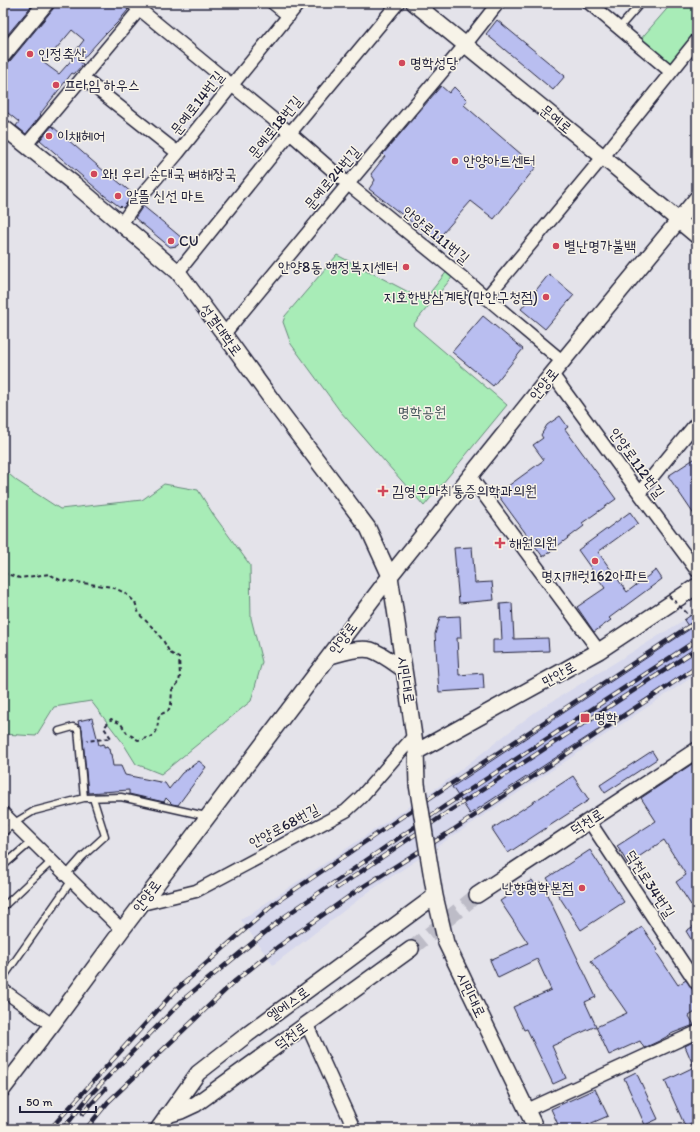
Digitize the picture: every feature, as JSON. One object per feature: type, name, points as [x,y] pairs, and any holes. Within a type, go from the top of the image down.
[{"type":"street","points":[[3,55],[46,3]]},
{"type":"street","points":[[273,3],[288,16]]},
{"type":"street","name":"문예로14번길","points":[[121,224],[138,200],[178,153],[299,3]]},
{"type":"street","name":"문예로18번길","points":[[178,272],[290,133],[398,3]]},
{"type":"street","name":"문예로","points":[[414,3],[603,157],[697,236]]},
{"type":"street","name":"문예로24번길","points":[[224,334],[465,45],[498,3]]},
{"type":"street","points":[[589,3],[671,72]]},
{"type":"street","points":[[26,145],[83,78],[139,5]]},
{"type":"street","name":"안양로111번길","points":[[139,5],[348,184],[562,361]]},
{"type":"street","points":[[486,298],[603,157],[697,40]]},
{"type":"street","points":[[83,78],[178,153]]},
{"type":"street","name":"성결대학로","points":[[3,126],[178,272],[368,528],[390,576]]},
{"type":"street","name":"안양로","points":[[3,1089],[390,576],[562,361],[697,198]]},
{"type":"street","name":"안양로112번길","points":[[552,374],[697,571]]},
{"type":"street","points":[[639,493],[697,422]]},
{"type":"street","points":[[470,476],[599,651]]},
{"type":"street","name":"시민대로","points":[[390,576],[414,736],[417,784],[435,896],[446,943],[536,1129]]},
{"type":"street","name":"만안로","points":[[416,752],[599,651],[697,586]]},
{"type":"street","points":[[330,656],[362,650],[371,650],[384,656],[404,670]]},
{"type":"street","name":"안양로68번길","points":[[142,904],[196,891],[346,811],[414,736]]},
{"type":"street","name":"덕천로","points":[[477,895],[697,750]]},
{"type":"street","points":[[3,813],[122,930]]},
{"type":"street","name":"덕천로34번길","points":[[589,821],[697,984]]},
{"type":"street","name":"엘에스로","points":[[158,1129],[198,1073],[248,1034],[435,896]]},
{"type":"street","name":"덕천로","points":[[167,1115],[181,1111],[196,1104],[411,949]]},
{"type":"street","points":[[3,990],[52,1025]]},
{"type":"street","points":[[306,1025],[354,1129]]},
{"type":"street","points":[[527,1110],[697,1032]]},
{"type":"lane","points":[[619,28],[641,3]]},
{"type":"lane","points":[[59,731],[73,727],[78,729],[84,798]]},
{"type":"lane","points":[[3,833],[14,823],[34,811],[84,798],[121,796],[208,817]]},
{"type":"lane","points":[[3,978],[82,857],[105,836],[93,798]]},
{"type":"lane","points":[[3,866],[32,841]]},
{"type":"lane","points":[[3,907],[52,861]]},
{"type":"path","points":[[3,574],[20,578],[50,574],[60,580],[112,587],[125,593],[135,602],[139,614],[156,631],[170,653],[179,658],[179,682],[172,690],[171,705],[168,712],[159,714],[156,733],[151,738],[138,740],[127,733],[121,724],[111,719],[104,728],[111,738],[79,742]]},
{"type":"path","points":[[669,596],[690,616]]},
{"type":"shaded area","points":[[697,612],[697,674],[367,893],[273,965],[241,920],[442,784],[535,712]]},
{"type":"green space","points":[[672,3],[697,3],[697,36],[671,68],[639,41]]},
{"type":"green space","name":"명학공원","points":[[337,255],[424,300],[448,270],[454,275],[413,325],[507,405],[424,506],[340,411],[291,344],[283,322],[285,316]]},
{"type":"green space","points":[[3,469],[17,481],[60,509],[142,500],[164,484],[198,490],[213,514],[250,565],[251,618],[262,662],[251,701],[161,774],[136,764],[123,743],[91,701],[54,707],[36,736],[3,734]]},
{"type":"building","points":[[3,3],[34,3],[3,40]]},
{"type":"building","points":[[55,3],[123,3],[128,10],[80,62],[83,64],[74,74],[72,73],[26,134],[16,126],[19,122],[3,109],[3,66],[10,61],[53,9]],"holes":[[[72,30],[84,40],[74,53],[76,55],[59,74],[44,63]]]},
{"type":"building","points":[[497,20],[565,76],[553,90],[486,34]]},
{"type":"building","name":"안양아트센터","points":[[441,86],[449,93],[454,87],[467,100],[464,105],[536,167],[494,219],[471,201],[436,241],[369,189],[375,180],[371,174],[385,156],[383,154]]},
{"type":"building","points":[[52,126],[105,172],[107,171],[116,178],[115,179],[132,193],[129,195],[131,197],[123,208],[105,196],[40,140]]},
{"type":"building","points":[[143,206],[183,239],[177,246],[170,247],[135,218]]},
{"type":"building","points":[[549,274],[574,295],[545,329],[521,309]]},
{"type":"building","points":[[483,316],[523,349],[493,386],[452,352]]},
{"type":"building","points":[[560,416],[568,427],[565,429],[616,499],[582,523],[584,526],[543,557],[497,494],[544,460],[533,445],[543,438],[541,435],[547,425]]},
{"type":"building","points":[[697,457],[697,475],[691,479],[697,488],[697,519],[668,476]]},
{"type":"building","name":"명지캐럿162아파트","points":[[630,512],[638,523],[598,552],[627,592],[656,570],[662,579],[609,618],[611,620],[594,632],[577,607],[605,588],[578,550]]},
{"type":"building","points":[[472,547],[475,583],[492,582],[494,600],[459,603],[454,548]]},
{"type":"building","points":[[512,603],[514,639],[548,638],[549,651],[493,653],[493,640],[502,640],[500,604]]},
{"type":"building","points":[[697,611],[697,665],[470,814],[452,787],[690,629],[684,620]]},
{"type":"building","points":[[460,616],[461,638],[457,638],[459,675],[483,673],[484,689],[439,692],[435,634],[440,617]]},
{"type":"building","points":[[92,718],[99,745],[104,744],[104,747],[108,746],[113,766],[121,766],[125,775],[165,783],[169,789],[182,773],[199,761],[206,767],[178,805],[172,804],[166,798],[164,802],[129,794],[129,790],[88,793],[82,729],[78,721]]},
{"type":"building","points":[[652,751],[657,759],[605,793],[600,785]]},
{"type":"building","points":[[695,762],[697,765],[697,901],[691,905],[676,882],[686,875],[664,840],[628,864],[617,846],[656,821],[641,798]]},
{"type":"building","points":[[573,776],[589,800],[508,853],[492,829]]},
{"type":"building","points":[[590,850],[624,902],[581,930],[547,878]]},
{"type":"building","points":[[532,880],[536,886],[541,882],[596,997],[585,1002],[596,1026],[552,1046],[566,1078],[553,1084],[527,1029],[524,1030],[513,1007],[551,990],[537,959],[498,978],[490,960],[528,943],[500,901]]},
{"type":"building","points":[[697,924],[697,949],[686,931]]},
{"type":"building","points":[[642,927],[658,950],[656,952],[678,985],[686,980],[697,995],[697,1011],[689,1016],[694,1025],[673,1033],[644,1048],[640,1041],[609,1055],[596,1027],[627,1013],[591,961]]},
{"type":"building","points":[[697,1040],[697,1120],[685,1126],[665,1081],[694,1067],[685,1046]]},
{"type":"building","points":[[636,1072],[658,1119],[645,1125],[624,1078]]},
{"type":"building","points":[[595,1089],[608,1116],[587,1125],[588,1129],[560,1129],[551,1109]]},
{"type":"tunnel","points":[[411,949],[477,895]]},
{"type":"railway","points":[[50,1129],[175,991],[275,903],[437,793],[697,621]]},
{"type":"railway","points":[[63,1129],[91,1094],[185,998],[284,917],[445,806],[697,640]]},
{"type":"railway","points":[[337,888],[448,812],[697,649]]},
{"type":"railway","points":[[86,1129],[108,1102],[235,981],[279,946],[358,890],[453,830],[697,667]]},
{"type":"railway","points":[[83,1113],[105,1089]]},
{"type":"place","name":"인정축산","points":[[30,54]]},
{"type":"place","name":"명학성당","points":[[402,63]]},
{"type":"place","name":"프라임 하우스","points":[[56,85]]},
{"type":"place","name":"이채헤어","points":[[49,136]]},
{"type":"place","name":"안양아트센터","points":[[455,161]]},
{"type":"place","name":"와! 우리 순대국 뼈해장국","points":[[94,174]]},
{"type":"place","name":"알뜰 신선 마트","points":[[118,196]]},
{"type":"place","name":"CU","points":[[171,241]]},
{"type":"place","name":"별난명가불백","points":[[556,246]]},
{"type":"place","name":"안양8동 행정복지센터","points":[[406,267]]},
{"type":"place","name":"지호한방삼계탕(만안구청점)","points":[[546,297]]},
{"type":"place","name":"김영우마취통증의학과의원","points":[[383,491]]},
{"type":"place","name":"해원의원","points":[[500,543]]},
{"type":"place","name":"명지캐럿162아파트","points":[[595,561]]},
{"type":"place","name":"명학","points":[[585,718]]},
{"type":"place","name":"난향명학본점","points":[[582,888]]}]
